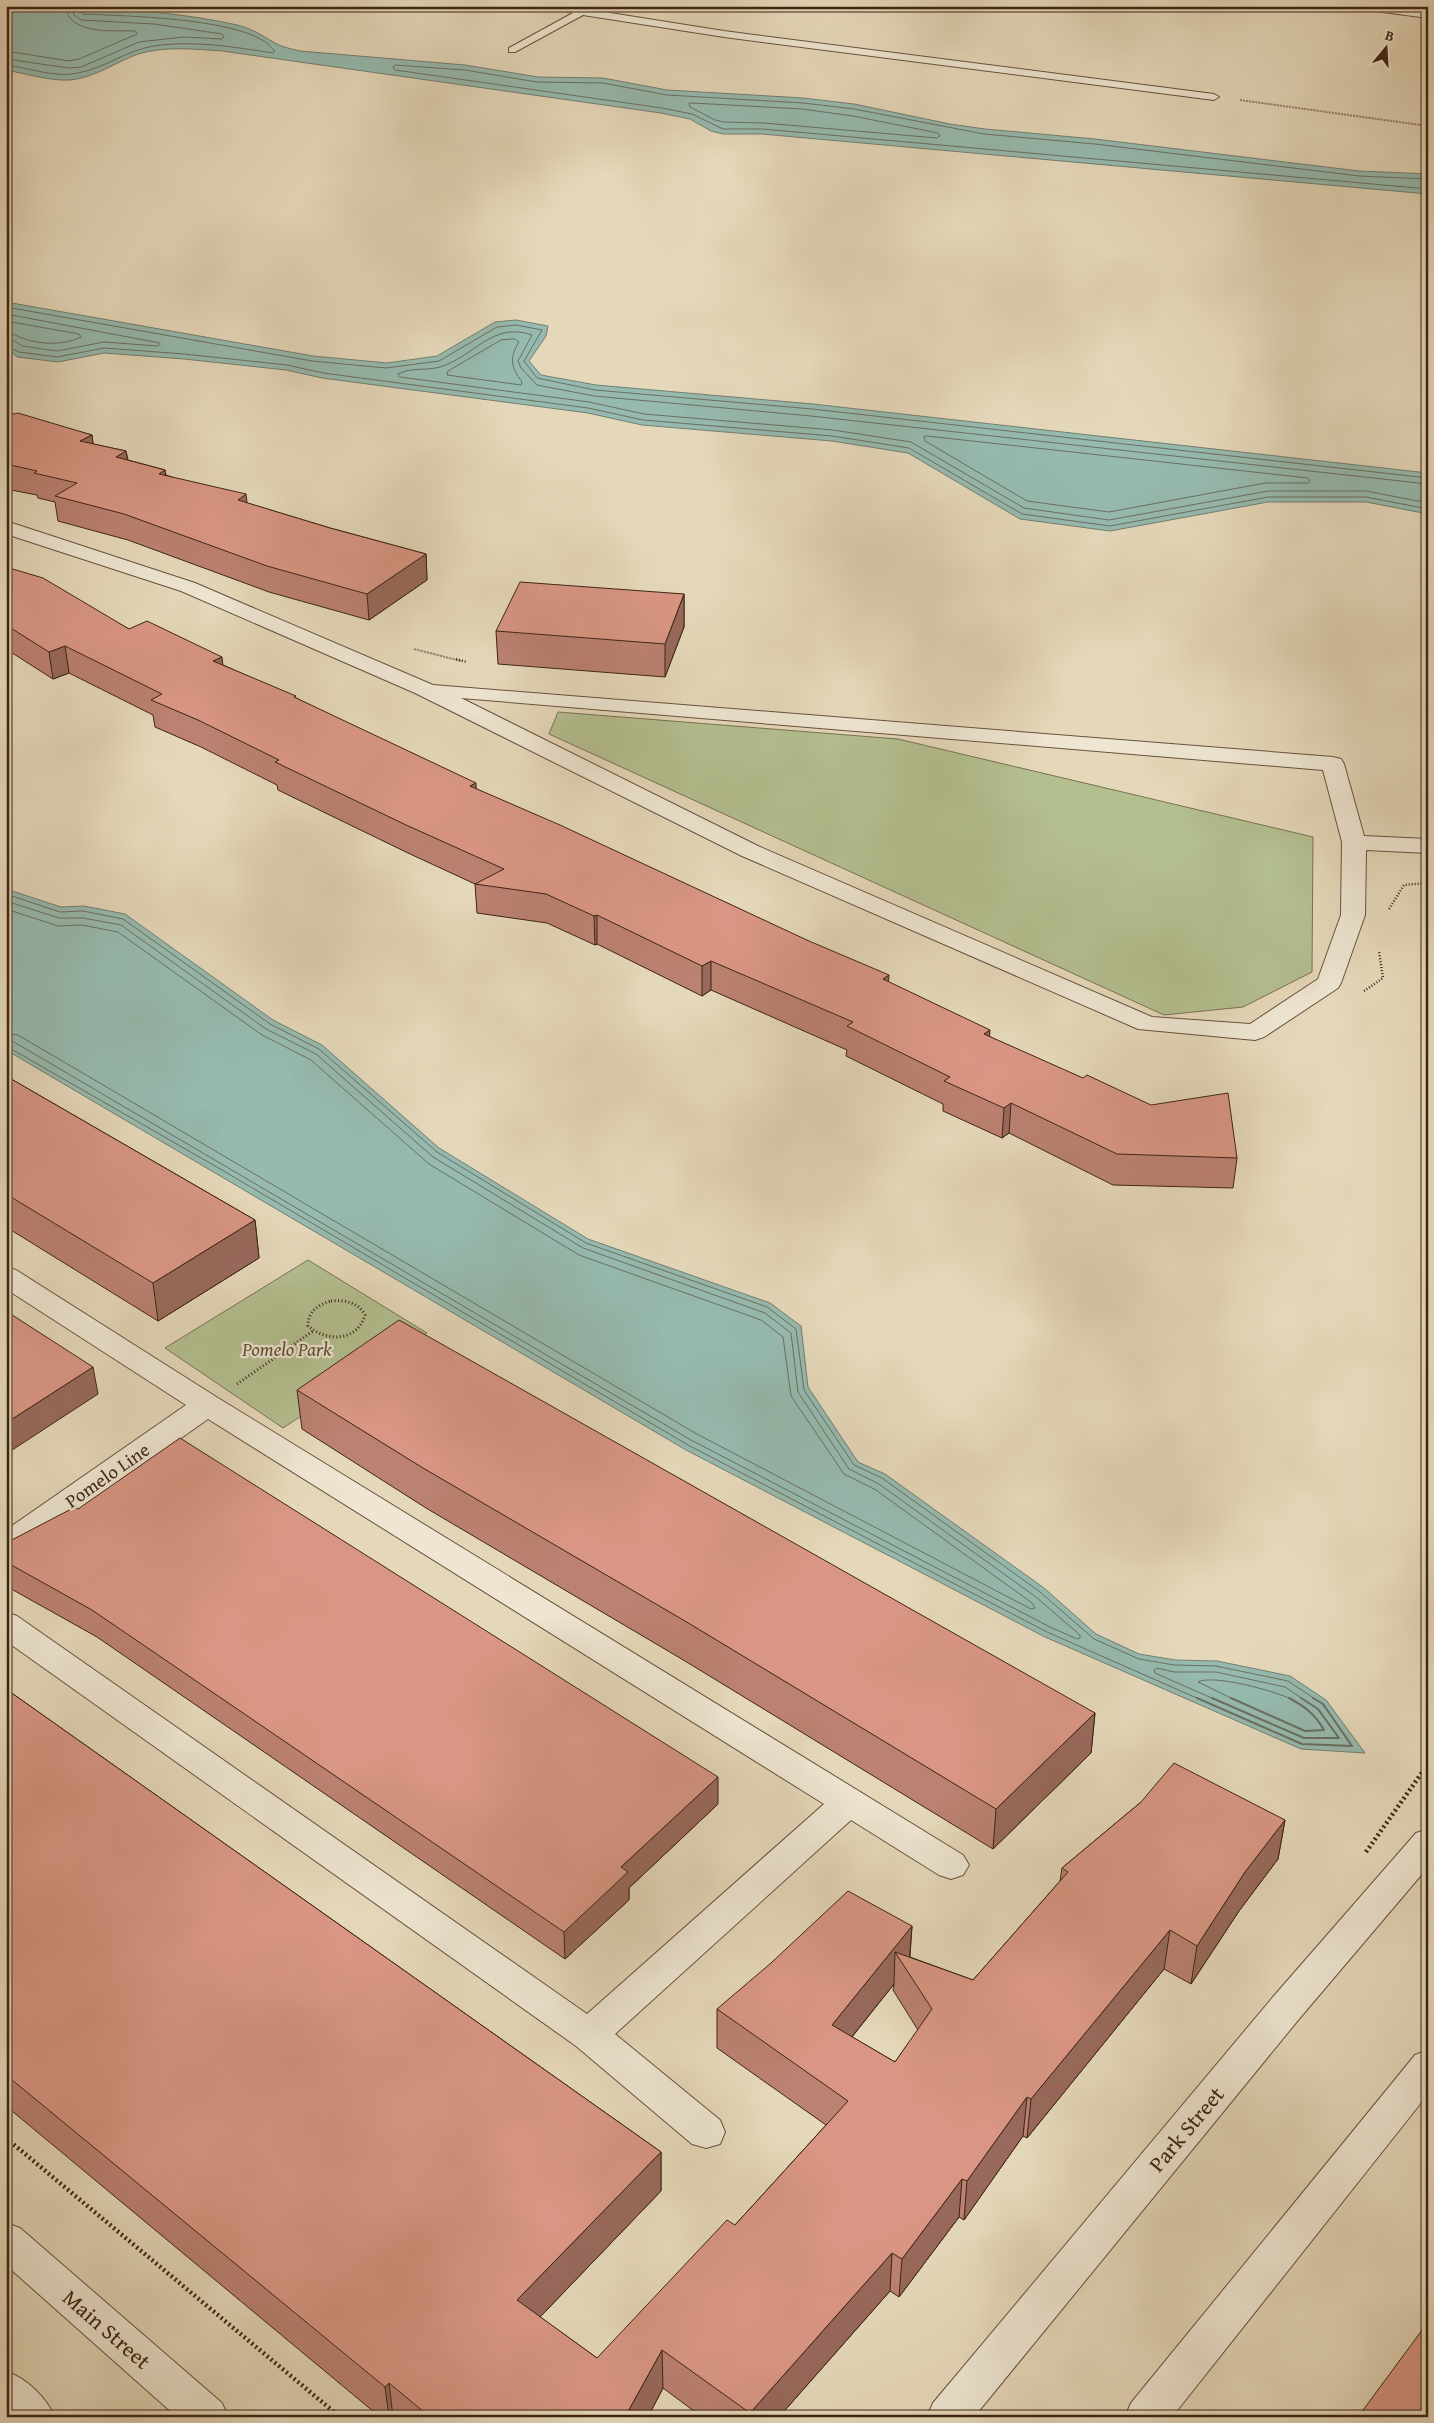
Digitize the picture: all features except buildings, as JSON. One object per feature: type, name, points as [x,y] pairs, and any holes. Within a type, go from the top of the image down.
[{"type":"street","points":[[1368,6],[1428,14]]},
{"type":"street","points":[[6,527],[188,587],[423,688],[750,851],[1148,1024],[1255,1032],[1329,984],[1352,915],[1354,842],[1332,764],[423,688]]},
{"type":"street","points":[[1354,842],[1428,846]]},
{"type":"street","points":[[6,1276],[207,1404],[951,1865]]},
{"type":"street","name":"Pomelo Line","points":[[6,1546],[207,1404]]},
{"type":"street","points":[[6,1624],[589,2035],[706,2132]]},
{"type":"street","points":[[589,2035],[849,1802]]},
{"type":"street","name":"Park Street","points":[[948,2417],[1286,2008],[1428,1844]]},
{"type":"street","points":[[1146,2417],[1423,2084]]},
{"type":"street","name":"Main Street","points":[[6,2240],[207,2417]]},
{"type":"street","points":[[6,2390],[34,2417]]},
{"type":"lane","points":[[547,6],[724,34],[1214,97]]},
{"type":"lane","points":[[512,50],[581,12]]},
{"type":"path","points":[[1214,97],[1428,126]]},
{"type":"path","points":[[331,1301],[358,1305],[365,1315],[362,1327],[347,1336],[328,1338],[313,1331],[308,1326],[309,1314],[322,1304],[331,1301]]},
{"type":"path","points":[[207,1404],[313,1331]]},
{"type":"path","points":[[6,2138],[340,2417]]},
{"type":"green space","points":[[558,712],[898,739],[1313,837],[1312,972],[1243,1007],[1164,1015],[549,734]]},
{"type":"green space","name":"Pomelo Park","points":[[308,1260],[427,1333],[283,1428],[165,1348]]},
{"type":"water","points":[[6,6],[92,8],[181,15],[237,25],[257,32],[287,48],[300,51],[465,65],[538,77],[603,78],[667,90],[803,98],[854,104],[950,124],[985,129],[1095,139],[1359,171],[1428,174],[1428,194],[762,134],[723,134],[711,131],[690,119],[661,113],[201,49],[148,51],[79,79],[38,77],[6,70]]},
{"type":"water","points":[[6,302],[313,356],[387,363],[437,356],[495,322],[516,320],[548,326],[546,336],[529,361],[541,375],[596,385],[813,404],[1428,473],[1428,514],[1366,502],[1268,502],[1110,531],[1020,519],[908,453],[832,441],[642,425],[588,413],[322,378],[286,370],[184,359],[104,353],[58,362],[17,357],[6,347]]},
{"type":"water","points":[[6,889],[61,907],[84,906],[125,914],[273,1020],[322,1045],[439,1148],[588,1239],[770,1303],[801,1326],[808,1387],[858,1462],[885,1474],[1044,1588],[1096,1634],[1139,1654],[1175,1660],[1217,1661],[1290,1676],[1326,1700],[1365,1753],[1301,1749],[1045,1637],[686,1450],[6,1050]]}]
